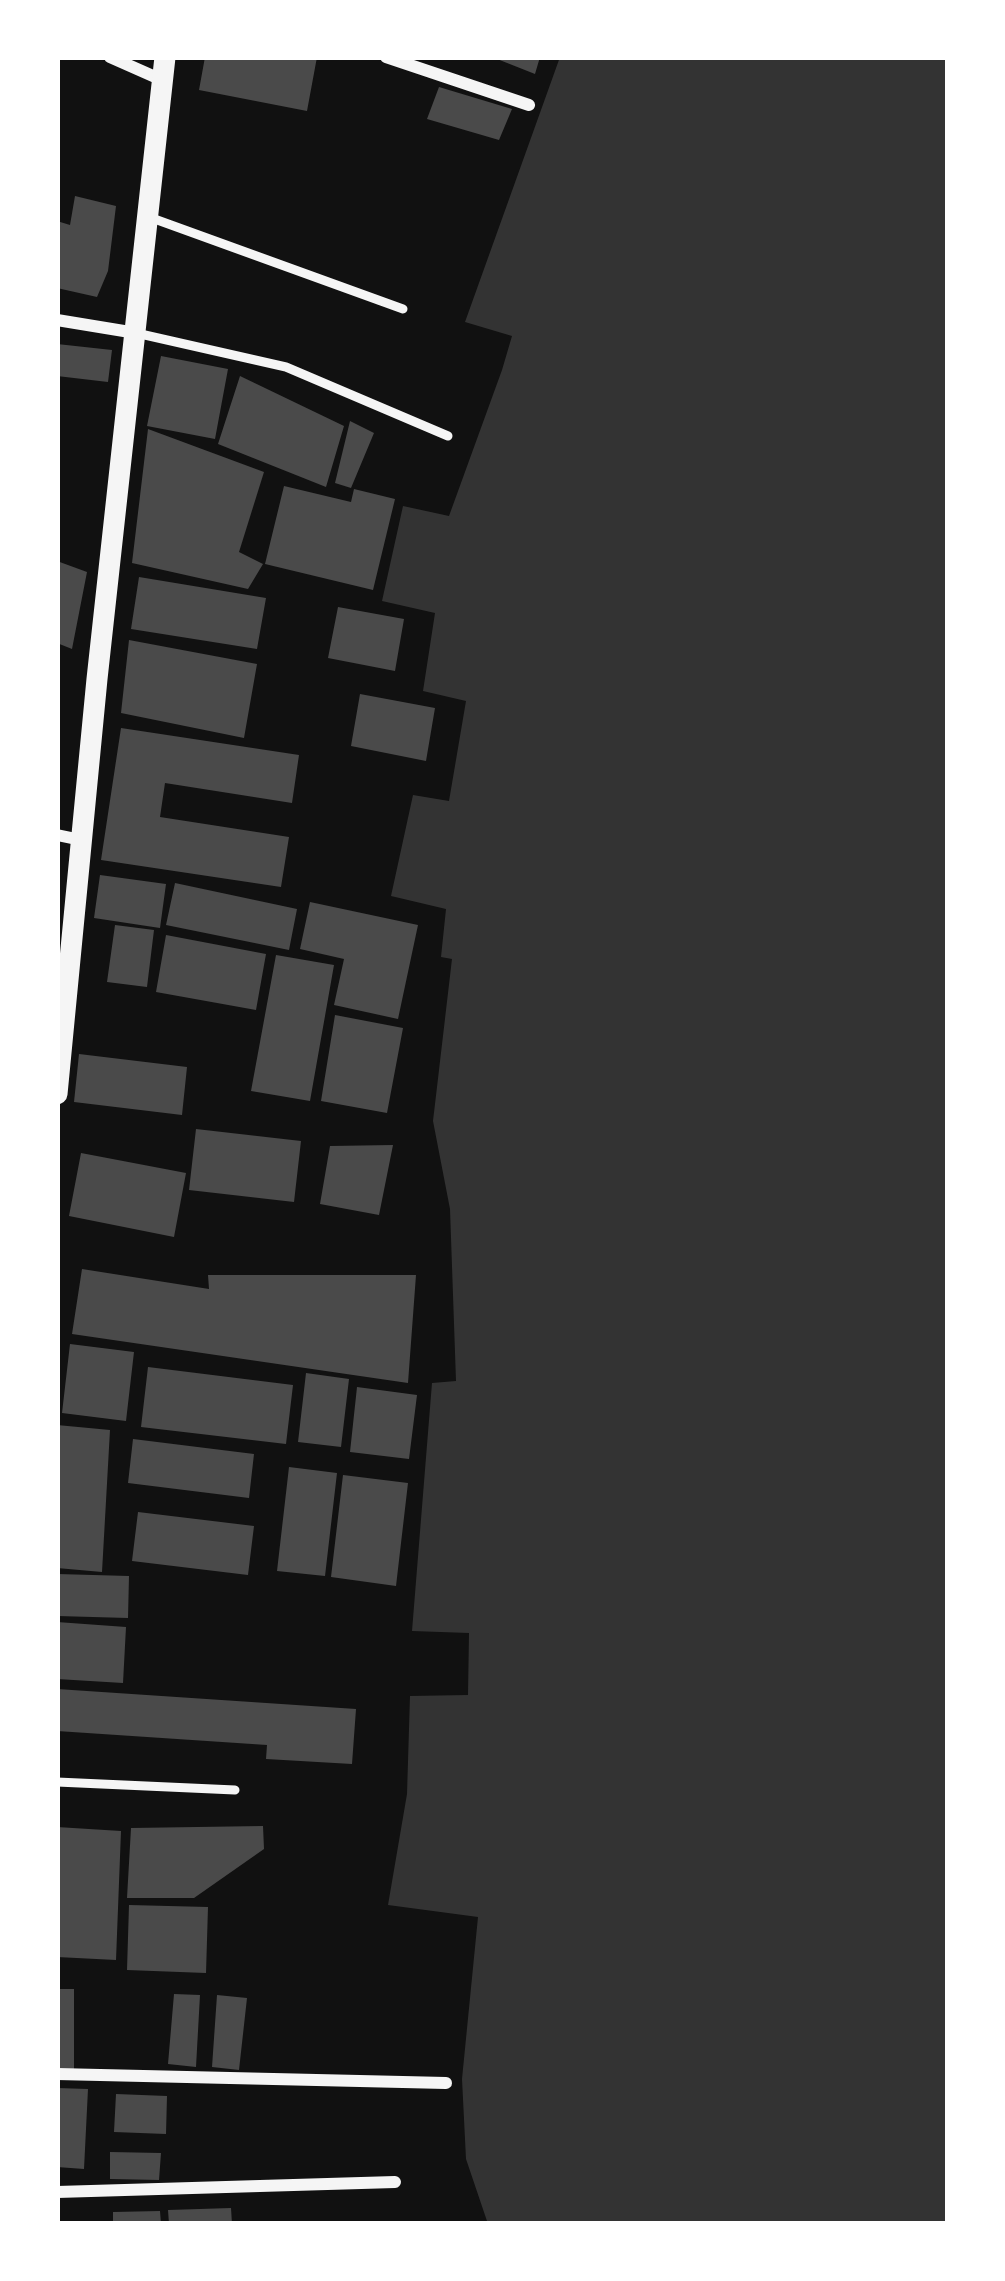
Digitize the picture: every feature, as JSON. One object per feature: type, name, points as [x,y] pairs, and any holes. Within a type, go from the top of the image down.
[{"type":"street","points":[[57,1094],[163,69],[110,57]]},
{"type":"street","points":[[386,57],[529,105]]},
{"type":"street","points":[[57,320],[136,333]]},
{"type":"street","points":[[57,835],[80,840]]},
{"type":"street","points":[[57,2074],[446,2083]]},
{"type":"street","points":[[57,2192],[394,2182]]},
{"type":"lane","points":[[148,217],[403,309]]},
{"type":"lane","points":[[136,333],[286,367],[448,436]]},
{"type":"lane","points":[[57,1782],[235,1790]]},
{"type":"shaded area","points":[[560,57],[948,57],[948,2224],[488,2224],[466,2159],[462,2079],[478,1917],[388,1905],[407,1794],[410,1696],[468,1695],[469,1633],[412,1631],[432,1383],[456,1381],[450,1209],[433,1121],[452,959],[441,957],[446,909],[391,896],[413,795],[449,801],[466,701],[423,691],[435,613],[382,601],[403,506],[449,516],[502,370],[512,336],[465,322]]},
{"type":"building","points":[[205,57],[317,57],[307,111],[199,90]]},
{"type":"building","points":[[492,57],[540,57],[535,74]]},
{"type":"building","points":[[439,87],[512,109],[499,140],[427,119]]},
{"type":"building","points":[[75,196],[116,206],[108,271],[97,297],[57,288],[57,221],[70,225]]},
{"type":"building","points":[[57,344],[112,350],[108,382],[57,376]]},
{"type":"building","points":[[161,356],[228,369],[215,439],[147,426]]},
{"type":"building","points":[[240,376],[344,426],[326,487],[218,444]]},
{"type":"building","points":[[350,421],[374,433],[351,488],[335,483]]},
{"type":"building","points":[[148,429],[264,472],[239,552],[263,564],[248,589],[132,563]]},
{"type":"building","points":[[284,486],[351,502],[354,489],[395,499],[373,590],[265,564]]},
{"type":"building","points":[[57,561],[87,572],[72,649],[57,643]]},
{"type":"building","points":[[139,577],[266,598],[257,649],[131,629]]},
{"type":"building","points":[[338,607],[404,619],[395,671],[328,658]]},
{"type":"building","points":[[129,640],[257,664],[244,738],[121,713]]},
{"type":"building","points":[[360,694],[435,708],[426,761],[351,746]]},
{"type":"building","points":[[121,728],[299,755],[292,803],[165,783],[160,817],[289,837],[281,887],[101,860]]},
{"type":"building","points":[[100,875],[166,884],[160,928],[94,918]]},
{"type":"building","points":[[175,883],[297,909],[289,950],[166,925]]},
{"type":"building","points":[[310,902],[418,925],[398,1019],[334,1005],[344,959],[300,949]]},
{"type":"building","points":[[115,925],[154,930],[147,987],[107,982]]},
{"type":"building","points":[[166,935],[266,954],[256,1010],[156,992]]},
{"type":"building","points":[[276,955],[334,965],[310,1101],[251,1091]]},
{"type":"building","points":[[335,1015],[403,1028],[387,1113],[321,1101]]},
{"type":"building","points":[[79,1054],[187,1067],[182,1115],[74,1102]]},
{"type":"building","points":[[196,1129],[301,1141],[294,1202],[189,1190]]},
{"type":"building","points":[[393,1145],[379,1215],[320,1204],[330,1146]]},
{"type":"building","points":[[81,1153],[186,1173],[174,1237],[69,1216]]},
{"type":"building","points":[[82,1269],[209,1289],[208,1275],[416,1275],[408,1383],[72,1334]]},
{"type":"building","points":[[70,1344],[134,1352],[126,1421],[62,1413]]},
{"type":"building","points":[[148,1367],[293,1385],[286,1444],[141,1427]]},
{"type":"building","points":[[306,1373],[349,1379],[341,1447],[298,1442]]},
{"type":"building","points":[[357,1387],[417,1395],[409,1459],[350,1452]]},
{"type":"building","points":[[57,1425],[110,1430],[102,1572],[57,1568]]},
{"type":"building","points":[[133,1439],[254,1454],[249,1498],[128,1483]]},
{"type":"building","points":[[289,1467],[337,1473],[325,1576],[277,1571]]},
{"type":"building","points":[[343,1475],[408,1483],[396,1586],[331,1577]]},
{"type":"building","points":[[138,1512],[254,1526],[248,1575],[132,1561]]},
{"type":"building","points":[[57,1574],[129,1576],[128,1618],[57,1616]]},
{"type":"building","points":[[57,1622],[126,1627],[123,1683],[57,1679]]},
{"type":"building","points":[[57,1689],[356,1709],[352,1764],[266,1759],[267,1745],[57,1731]]},
{"type":"building","points":[[263,1826],[264,1849],[194,1898],[127,1898],[131,1828]]},
{"type":"building","points":[[57,1827],[121,1831],[116,1960],[57,1957]]},
{"type":"building","points":[[129,1905],[208,1907],[206,1973],[127,1970]]},
{"type":"building","points":[[57,1989],[74,1989],[74,2071],[57,2071]]},
{"type":"building","points":[[174,1994],[200,1995],[196,2067],[168,2064]]},
{"type":"building","points":[[217,1995],[247,1998],[239,2070],[212,2067]]},
{"type":"building","points":[[57,2088],[88,2089],[84,2169],[57,2167]]},
{"type":"building","points":[[116,2094],[167,2096],[166,2134],[114,2132]]},
{"type":"building","points":[[110,2152],[161,2153],[159,2180],[110,2179]]},
{"type":"building","points":[[231,2208],[232,2224],[169,2224],[168,2210]]},
{"type":"building","points":[[160,2211],[161,2224],[113,2224],[113,2212]]}]
